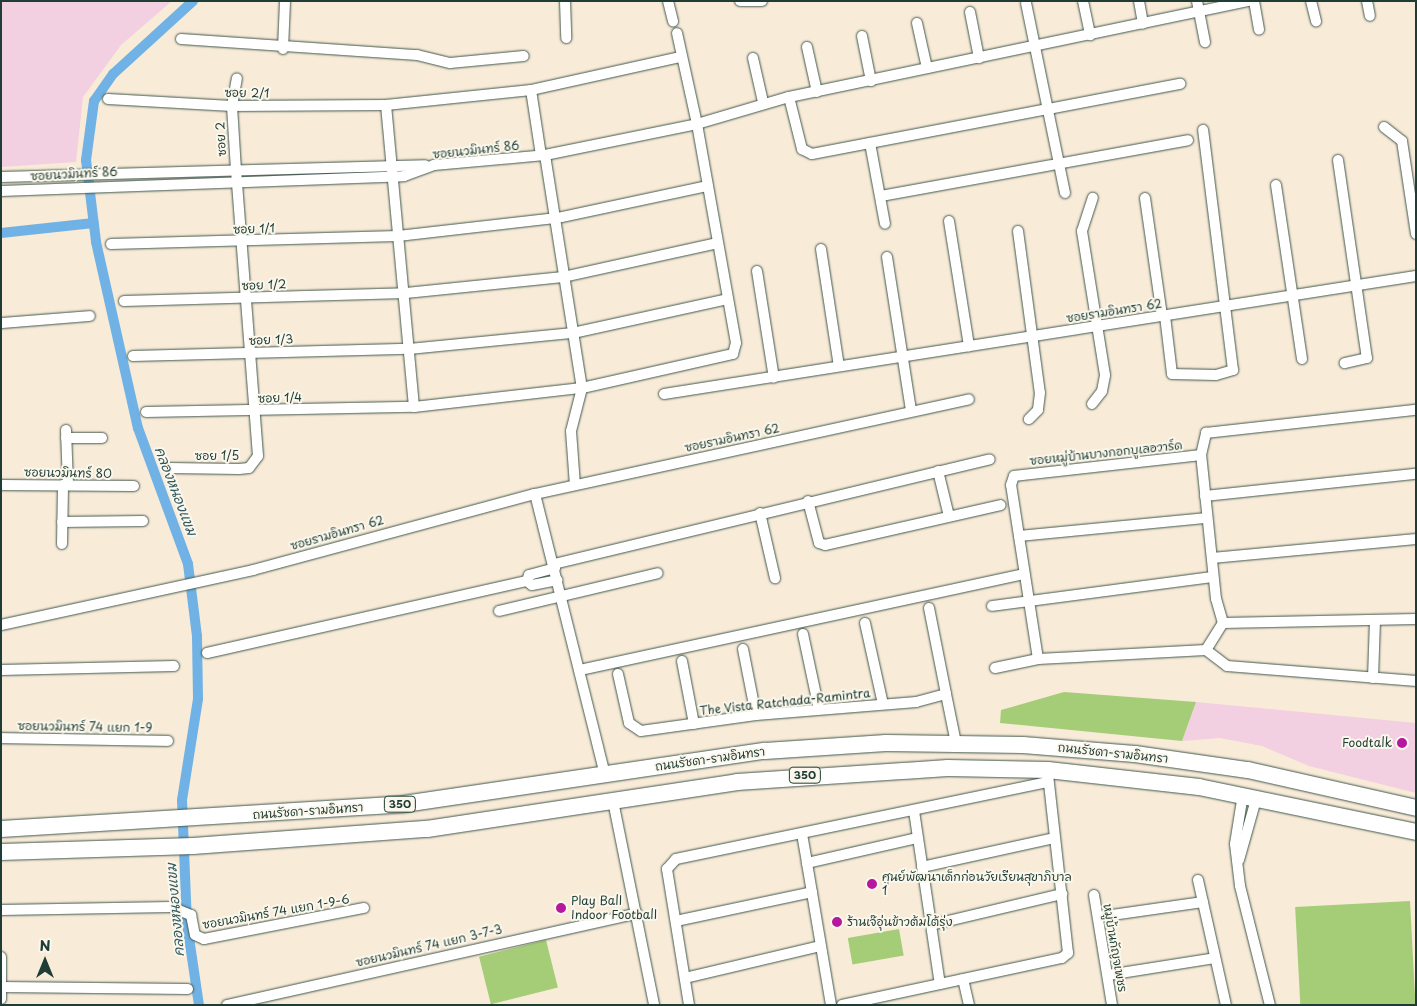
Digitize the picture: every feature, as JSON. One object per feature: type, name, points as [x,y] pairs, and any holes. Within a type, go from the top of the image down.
[{"type":"main road","name":"ถนนรัชดา-รามอินทรา","points":[[1,829],[192,819],[450,799],[765,751],[956,743],[1082,748],[1191,761],[1304,780],[1416,808]]},
{"type":"main road","name":"ถนนรัชดา-รามอินทรา","points":[[1,852],[175,847],[427,829],[614,801],[838,772],[1048,776],[1250,795],[1416,832]]},
{"type":"street","points":[[282,49],[285,1]]},
{"type":"street","points":[[565,1],[566,38]]},
{"type":"street","points":[[668,1],[673,21]]},
{"type":"street","points":[[740,1],[762,1]]},
{"type":"street","points":[[1083,1],[1090,35]]},
{"type":"street","points":[[1139,1],[1143,24]]},
{"type":"street","name":"ซอยนวมินทร์ 86","points":[[1,190],[88,184],[237,183],[391,172],[434,165],[543,155],[697,124],[763,102],[1143,24],[1198,6],[1250,1]]},
{"type":"street","points":[[1254,1],[1260,30]]},
{"type":"street","points":[[1311,1],[1316,21]]},
{"type":"street","points":[[1367,1],[1370,16]]},
{"type":"street","points":[[1026,3],[1065,193]]},
{"type":"street","points":[[1198,6],[1205,42]]},
{"type":"street","points":[[970,12],[979,58]]},
{"type":"street","points":[[917,23],[926,68]]},
{"type":"street","points":[[676,33],[697,124],[727,299]]},
{"type":"street","points":[[862,36],[872,81]]},
{"type":"street","points":[[181,39],[282,49],[417,55],[450,63],[524,56]]},
{"type":"street","points":[[807,47],[817,92]]},
{"type":"street","name":"ซอย 2/1","points":[[108,99],[232,106],[386,105],[532,90],[680,57]]},
{"type":"street","points":[[753,58],[763,102]]},
{"type":"street","name":"ซอย 2","points":[[237,78],[232,106],[246,298],[258,411],[258,456]]},
{"type":"street","points":[[789,97],[802,150],[816,154],[1180,84]]},
{"type":"street","points":[[532,90],[543,155],[557,218],[564,277],[582,388],[571,431],[575,485]]},
{"type":"street","points":[[386,105],[391,172],[406,293],[414,407]]},
{"type":"street","points":[[1384,127],[1402,142],[1416,234]]},
{"type":"street","points":[[1145,198],[1172,374],[1216,376],[1230,373],[1236,363],[1203,130]]},
{"type":"street","points":[[880,196],[1188,140]]},
{"type":"street","points":[[870,143],[885,224]]},
{"type":"street","points":[[1338,160],[1367,358],[1345,363]]},
{"type":"street","name":"ซอยนวมินทร์ 86","points":[[1,177],[87,172],[236,170],[391,172]]},
{"type":"street","points":[[87,172],[88,184]]},
{"type":"street","points":[[1276,185],[1302,359]]},
{"type":"street","name":"ซอย 1/1","points":[[111,244],[242,242],[398,236],[557,218],[708,186]]},
{"type":"street","points":[[1092,404],[1104,385],[1099,326],[1082,231],[1093,198]]},
{"type":"street","points":[[949,221],[969,346]]},
{"type":"street","points":[[1018,232],[1040,393],[1038,410],[1029,419]]},
{"type":"street","name":"ซอย 1/2","points":[[124,301],[406,293],[564,277],[717,243]]},
{"type":"street","points":[[821,249],[839,366]]},
{"type":"street","points":[[888,257],[905,356],[911,411]]},
{"type":"street","points":[[757,271],[774,378]]},
{"type":"street","name":"ซอยรามอินทรา 62","points":[[664,394],[1416,276]]},
{"type":"street","name":"ซอย 1/3","points":[[133,356],[409,348],[573,333],[727,299]]},
{"type":"street","name":"ซอย 1/4","points":[[146,412],[414,407],[582,388],[733,354],[736,348],[727,299]]},
{"type":"street","points":[[1,323],[90,316]]},
{"type":"street","name":"ซอยรามอินทรา 62","points":[[1,625],[185,586],[535,494],[969,399]]},
{"type":"street","name":"ซอยหมู่บ้านบางกอกบูเลอวาร์ด","points":[[1223,624],[1213,577],[1201,455],[1203,436],[1212,431],[1416,410]]},
{"type":"street","points":[[62,544],[66,485],[66,434],[102,438]]},
{"type":"street","name":"ซอยหมู่บ้านบางกอกบูเลอวาร์ด","points":[[1038,659],[1027,598],[1011,484],[1016,475],[1201,455]]},
{"type":"street","name":"ซอย 1/5","points":[[169,468],[249,468],[258,456]]},
{"type":"street","points":[[527,581],[529,574],[554,564],[808,501],[990,459]]},
{"type":"street","points":[[938,471],[949,516]]},
{"type":"street","points":[[1206,496],[1416,474]]},
{"type":"street","name":"ซอยนวมินทร์ 80","points":[[1,485],[134,486]]},
{"type":"street","points":[[535,494],[605,774]]},
{"type":"street","points":[[808,501],[819,543],[825,545],[1001,505]]},
{"type":"street","points":[[760,513],[775,578]]},
{"type":"street","points":[[1019,536],[1207,518]]},
{"type":"street","points":[[62,522],[143,521]]},
{"type":"street","points":[[1212,558],[1416,539]]},
{"type":"street","points":[[499,611],[658,573]]},
{"type":"street","points":[[580,670],[1019,575]]},
{"type":"street","points":[[992,606],[1027,598],[1213,577]]},
{"type":"street","points":[[527,581],[532,585],[558,580]]},
{"type":"street","points":[[207,653],[527,581]]},
{"type":"street","points":[[930,608],[956,743]]},
{"type":"street","points":[[1206,650],[1223,624],[1416,619]]},
{"type":"street","points":[[1373,678],[1375,620]]},
{"type":"street","points":[[865,623],[883,704]]},
{"type":"street","points":[[803,634],[819,709]]},
{"type":"street","points":[[743,649],[756,715]]},
{"type":"street","points":[[995,668],[1038,659],[1206,650],[1228,666],[1416,681]]},
{"type":"street","points":[[682,661],[694,724]]},
{"type":"street","points":[[1,670],[174,666]]},
{"type":"street","name":"The Vista Ratchada-Ramintra","points":[[618,674],[632,728],[641,731],[756,715],[883,704],[946,694]]},
{"type":"street","name":"ซอยนวมินทร์ 74 แยก 1-9","points":[[1,738],[168,741]]},
{"type":"street","points":[[689,1005],[669,863],[914,811],[1048,776],[1054,838],[1069,948],[1065,956],[842,1005]]},
{"type":"street","points":[[1250,795],[1239,860],[1240,886],[1270,1005]]},
{"type":"street","points":[[614,801],[654,1005]]},
{"type":"street","points":[[914,811],[940,984]]},
{"type":"street","points":[[802,834],[831,1005]]},
{"type":"street","points":[[807,863],[917,838]]},
{"type":"street","points":[[922,867],[1054,838]]},
{"type":"street","points":[[1198,880],[1226,1005]]},
{"type":"street","points":[[676,921],[812,892]]},
{"type":"street","points":[[931,925],[1062,894]]},
{"type":"street","name":"หมู่บ้านกัญจเพชร","points":[[1094,895],[1112,1005]]},
{"type":"street","points":[[1098,917],[1203,902]]},
{"type":"street","name":"ซอยนวมินทร์ 74 แยก 1-9-6","points":[[1,910],[171,907],[191,915],[196,935],[204,939],[364,908]]},
{"type":"street","name":"ซอยนวมินทร์ 74 แยก 3-7-3","points":[[227,1005],[636,912]]},
{"type":"street","points":[[685,978],[820,946]]},
{"type":"street","points":[[1,956],[1,999]]},
{"type":"street","points":[[1108,975],[1214,958]]},
{"type":"street","points":[[963,979],[969,1005]]},
{"type":"street","points":[[1,987],[188,988]]},
{"type":"shaded area","points":[[1,1],[172,1],[121,45],[83,97],[76,162],[1,167]]},
{"type":"shaded area","points":[[1196,702],[1416,723],[1416,793],[1309,766],[1262,746],[1220,738],[1182,741]]},
{"type":"green space","points":[[1064,692],[1196,702],[1182,741],[1000,723],[1001,710]]},
{"type":"green space","points":[[1410,901],[1415,1005],[1300,1005],[1295,907]]},
{"type":"green space","points":[[899,929],[904,956],[852,965],[848,938]]},
{"type":"green space","points":[[546,940],[558,988],[491,1004],[479,957]]},
{"type":"waterway","name":"คลองหนองแขม","points":[[193,1],[113,74],[94,101],[86,160],[96,242],[138,428],[188,564],[197,636],[198,699],[182,800],[187,924],[199,1005]]},
{"type":"waterway","points":[[1,233],[93,223]]},
{"type":"place","name":"Foodtalk","points":[[1402,743]]},
{"type":"place","name":"ศูนย์พัฒนาเด็กก่อนวัยเรียนสุขาภิบาล 1","points":[[872,884]]},
{"type":"place","name":"Play Ball Indoor Football","points":[[561,908]]},
{"type":"place","name":"ร้านเจ๊อุ่นข้าวต้มโต้รุ่ง","points":[[837,922]]}]
